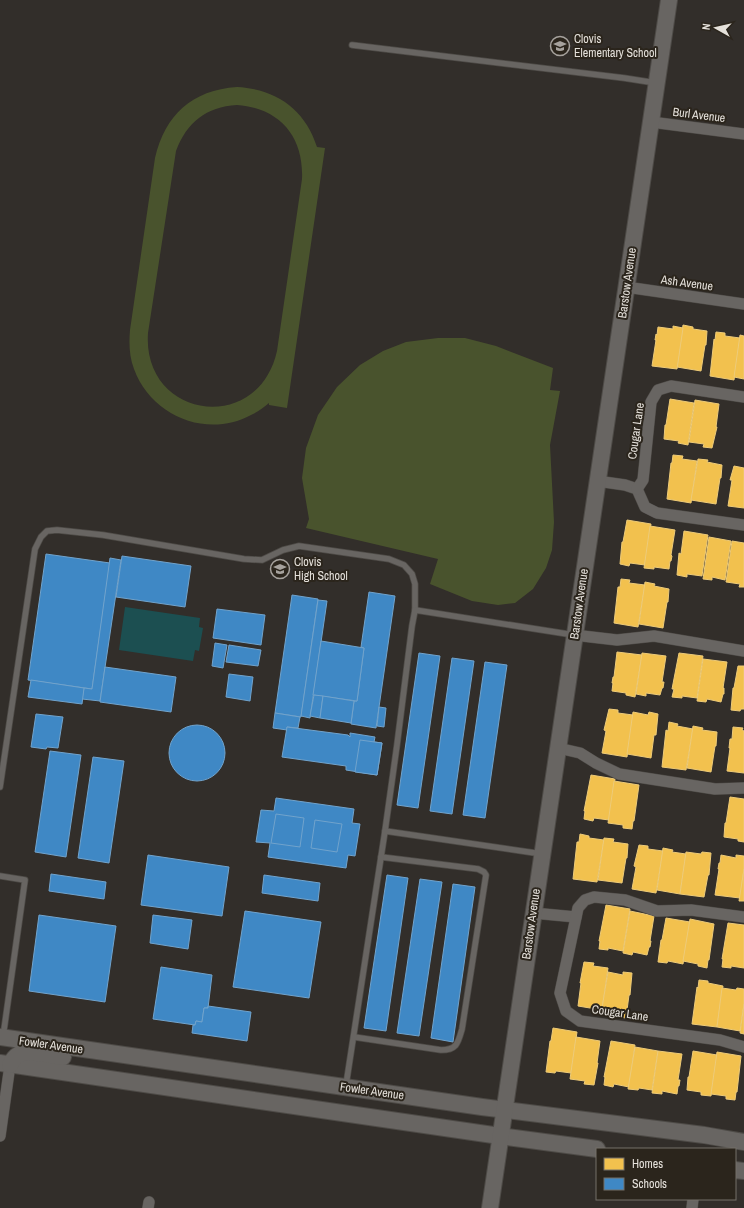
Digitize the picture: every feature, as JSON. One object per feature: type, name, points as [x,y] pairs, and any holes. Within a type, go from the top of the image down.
[{"type":"main road","name":"Barstow Avenue","points":[[490,1208],[668,0]]},
{"type":"main road","name":"Fowler Avenue","points":[[1,1039],[194,1065],[504,1110],[704,1135],[744,1142]]},
{"type":"main road","points":[[5,1064],[19,1054],[26,1052],[120,1065],[194,1065]]},
{"type":"main road","points":[[5,1064],[596,1150]]},
{"type":"street","name":"Burl Avenue","points":[[650,122],[744,134]]},
{"type":"street","name":"Ash Avenue","points":[[626,287],[744,304]]},
{"type":"street","name":"Cougar Lane","points":[[637,489],[643,480],[651,402],[658,390],[671,386],[744,397]]},
{"type":"street","points":[[597,481],[625,485],[637,489],[645,506],[657,513],[744,525]]},
{"type":"street","points":[[574,635],[617,640],[654,636],[744,651]]},
{"type":"street","points":[[558,748],[580,753],[596,763],[620,774],[715,788],[744,788]]},
{"type":"street","name":"Cougar Lane","points":[[744,917],[691,910],[657,911],[625,900],[594,897],[585,900],[578,908],[560,993],[566,1012],[580,1021],[720,1040],[744,1047]]},
{"type":"street","points":[[533,913],[576,917]]},
{"type":"street","points":[[0,1136],[5,1064]]},
{"type":"lane","points":[[352,45],[656,83]]},
{"type":"lane","points":[[0,787],[35,549],[41,537],[47,531],[57,530],[103,536],[244,559],[262,560],[283,550],[299,546],[389,559],[404,565],[412,574],[415,584],[415,610],[385,831],[346,1087]]},
{"type":"lane","points":[[415,610],[574,635]]},
{"type":"lane","points":[[385,831],[542,854]]},
{"type":"lane","points":[[354,1038],[441,1050],[449,1050],[455,1046],[459,1040],[462,1029],[486,875],[478,869],[381,857]]},
{"type":"lane","points":[[0,876],[25,880],[1,1039]]},
{"type":"green space","points":[[237,87],[251,89],[276,97],[297,112],[312,134],[317,147],[325,148],[287,408],[269,405],[269,403],[251,415],[234,422],[217,425],[182,419],[167,411],[153,399],[142,385],[132,364],[130,354],[130,330],[155,158],[160,143],[173,117],[183,108],[194,99],[221,89]],"holes":[[[237,105],[252,107],[266,112],[286,127],[294,138],[299,150],[302,164],[302,179],[277,351],[266,378],[248,396],[226,405],[203,406],[181,399],[163,384],[151,362],[148,333],[176,151],[192,124],[207,113],[226,106]]]},
{"type":"green space","points":[[438,338],[465,338],[496,346],[553,368],[550,390],[560,391],[550,445],[554,522],[552,550],[546,568],[533,589],[515,603],[498,605],[472,601],[430,584],[438,559],[306,528],[309,519],[302,478],[306,448],[318,415],[337,387],[360,365],[383,351],[406,342]]},
{"type":"water","points":[[125,607],[200,618],[199,627],[203,628],[199,651],[195,650],[193,661],[119,650]]},
{"type":"building: Homes","points":[[683,325],[693,327],[693,329],[707,331],[701,371],[677,367]]},
{"type":"building: Homes","points":[[673,326],[683,328],[677,369],[652,366],[658,327],[673,329]]},
{"type":"building: Homes","points":[[716,332],[725,333],[725,336],[740,338],[734,380],[710,376]]},
{"type":"building: Homes","points":[[740,335],[744,336],[744,379],[734,377]]},
{"type":"building: Homes","points":[[670,399],[694,403],[688,445],[678,443],[679,441],[664,439]]},
{"type":"building: Homes","points":[[695,400],[719,404],[717,427],[712,448],[703,447],[704,444],[689,442]]},
{"type":"building: Homes","points":[[673,455],[683,456],[682,459],[697,461],[691,503],[667,499]]},
{"type":"building: Homes","points":[[698,459],[708,460],[707,462],[722,465],[716,504],[691,500]]},
{"type":"building: Homes","points":[[734,466],[744,468],[744,508],[728,506],[732,480],[730,480]]},
{"type":"building: Homes","points":[[627,520],[651,524],[645,565],[630,563],[629,566],[620,564],[622,542]]},
{"type":"building: Homes","points":[[650,526],[675,530],[669,569],[654,567],[654,569],[644,568]]},
{"type":"building: Homes","points":[[684,531],[708,535],[702,576],[687,574],[687,577],[677,575],[679,553],[681,554]]},
{"type":"building: Homes","points":[[709,537],[731,541],[725,580],[712,577],[712,580],[703,579]]},
{"type":"building: Homes","points":[[732,541],[744,543],[744,587],[739,587],[740,584],[726,582]]},
{"type":"building: Homes","points":[[621,579],[630,580],[629,583],[645,585],[638,627],[614,623],[618,587],[620,587]]},
{"type":"building: Homes","points":[[645,582],[655,584],[654,586],[669,589],[663,628],[639,624]]},
{"type":"building: Homes","points":[[617,652],[642,655],[635,697],[626,695],[626,693],[612,691]]},
{"type":"building: Homes","points":[[642,653],[666,656],[662,682],[664,682],[660,695],[646,693],[646,696],[636,694]]},
{"type":"building: Homes","points":[[679,653],[703,656],[697,698],[682,696],[682,698],[672,697],[674,689],[672,689]]},
{"type":"building: Homes","points":[[703,659],[727,662],[723,688],[724,694],[721,702],[707,699],[706,702],[697,701]]},
{"type":"building: Homes","points":[[738,666],[744,666],[744,709],[741,709],[740,711],[731,710],[733,688]]},
{"type":"building: Homes","points":[[609,709],[618,710],[618,713],[633,715],[627,757],[602,753],[606,731],[604,730]]},
{"type":"building: Homes","points":[[633,712],[648,715],[649,712],[658,714],[656,735],[654,735],[651,758],[627,754]]},
{"type":"building: Homes","points":[[669,722],[678,724],[677,726],[693,729],[686,770],[662,767],[666,730],[668,731]]},
{"type":"building: Homes","points":[[693,726],[703,728],[702,730],[717,732],[711,772],[687,768]]},
{"type":"building: Homes","points":[[733,727],[743,728],[742,730],[744,731],[744,773],[727,771],[730,739],[732,739]]},
{"type":"building: Homes","points":[[591,775],[615,779],[609,820],[594,818],[593,821],[584,819],[584,811]]},
{"type":"building: Homes","points":[[614,781],[639,785],[632,829],[623,828],[623,825],[608,823]]},
{"type":"building: Homes","points":[[730,797],[744,799],[744,842],[738,841],[738,839],[724,837]]},
{"type":"building: Homes","points":[[580,834],[589,836],[589,838],[604,840],[597,882],[573,879],[577,842],[579,842]]},
{"type":"building: Homes","points":[[604,838],[614,839],[613,842],[628,844],[622,883],[598,880]]},
{"type":"building: Homes","points":[[639,845],[648,846],[648,849],[663,851],[656,893],[632,889],[636,867],[634,866]]},
{"type":"building: Homes","points":[[663,848],[673,850],[672,852],[686,854],[680,894],[657,890]]},
{"type":"building: Homes","points":[[686,852],[701,854],[702,852],[711,853],[709,875],[704,897],[680,894]]},
{"type":"building: Homes","points":[[721,855],[736,858],[736,855],[744,856],[744,869],[740,898],[715,895]]},
{"type":"building: Homes","points":[[744,869],[744,901],[739,901]]},
{"type":"building: Homes","points":[[606,905],[630,909],[623,951],[608,948],[608,950],[599,949],[599,941]]},
{"type":"building: Homes","points":[[630,911],[654,916],[650,947],[647,955],[633,952],[632,955],[623,953]]},
{"type":"building: Homes","points":[[666,918],[690,922],[683,964],[668,961],[667,963],[658,962]]},
{"type":"building: Homes","points":[[690,919],[714,924],[707,968],[698,966],[698,964],[683,961]]},
{"type":"building: Homes","points":[[728,923],[744,925],[744,968],[731,966],[731,968],[722,967]]},
{"type":"building: Homes","points":[[584,962],[594,963],[593,966],[608,968],[602,1010],[578,1006]]},
{"type":"building: Homes","points":[[608,972],[623,975],[623,972],[632,973],[626,1018],[601,1014]]},
{"type":"building: Homes","points":[[699,980],[708,981],[708,983],[723,986],[717,1027],[692,1024]]},
{"type":"building: Homes","points":[[722,988],[736,990],[737,988],[744,989],[744,1004],[740,1031],[717,1027]]},
{"type":"building: Homes","points":[[744,1004],[744,1034],[740,1033]]},
{"type":"building: Homes","points":[[553,1028],[577,1032],[571,1073],[556,1071],[555,1073],[546,1072]]},
{"type":"building: Homes","points":[[576,1037],[600,1041],[594,1085],[584,1084],[585,1081],[570,1079]]},
{"type":"building: Homes","points":[[611,1041],[635,1045],[629,1087],[614,1084],[613,1087],[604,1085],[604,1077]]},
{"type":"building: Homes","points":[[635,1047],[658,1051],[652,1090],[639,1088],[638,1090],[628,1089]]},
{"type":"building: Homes","points":[[658,1051],[682,1054],[678,1080],[680,1080],[677,1094],[662,1091],[662,1094],[652,1093]]},
{"type":"building: Homes","points":[[693,1051],[717,1055],[711,1096],[701,1095],[701,1092],[687,1090]]},
{"type":"building: Homes","points":[[717,1052],[741,1056],[735,1100],[726,1099],[726,1096],[711,1094]]},
{"type":"building: Schools","points":[[46,554],[110,563],[92,689],[28,680]]},
{"type":"building: Schools","points":[[122,556],[191,566],[185,607],[116,597]]},
{"type":"building: Schools","points":[[110,558],[121,560],[100,701],[82,699],[84,688],[92,689]]},
{"type":"building: Schools","points":[[369,592],[395,596],[376,728],[351,724],[354,701],[357,701],[364,648],[361,647]]},
{"type":"building: Schools","points":[[292,595],[318,599],[301,717],[275,713]]},
{"type":"building: Schools","points":[[318,600],[327,601],[310,718],[301,716]]},
{"type":"building: Schools","points":[[217,609],[265,615],[261,645],[213,638]]},
{"type":"building: Schools","points":[[321,641],[364,648],[357,701],[313,695]]},
{"type":"building: Schools","points":[[215,643],[227,645],[223,668],[212,666]]},
{"type":"building: Schools","points":[[229,645],[261,650],[258,666],[226,662]]},
{"type":"building: Schools","points":[[419,653],[440,656],[418,808],[397,805]]},
{"type":"building: Schools","points":[[452,658],[474,661],[452,814],[430,811]]},
{"type":"building: Schools","points":[[485,662],[507,665],[485,818],[463,815]]},
{"type":"building: Schools","points":[[105,667],[176,677],[171,712],[100,702]]},
{"type":"building: Schools","points":[[229,674],[253,677],[250,701],[226,697]]},
{"type":"building: Schools","points":[[31,680],[84,688],[82,704],[28,697]]},
{"type":"building: Schools","points":[[314,695],[323,696],[320,718],[310,716]]},
{"type":"building: Schools","points":[[323,696],[354,701],[351,723],[320,718]]},
{"type":"building: Schools","points":[[379,707],[386,708],[384,727],[377,726]]},
{"type":"building: Schools","points":[[275,713],[300,717],[298,728],[287,727],[287,730],[273,728]]},
{"type":"building: Schools","points":[[36,714],[63,717],[58,748],[47,747],[46,749],[31,747]]},
{"type":"building: Schools","points":[[192,725],[202,725],[217,733],[223,742],[225,753],[223,764],[217,773],[202,781],[192,781],[181,776],[174,769],[169,758],[169,748],[174,737],[181,730]]},
{"type":"building: Schools","points":[[287,727],[348,735],[350,737],[350,733],[375,737],[374,742],[382,743],[377,775],[346,770],[346,766],[282,757]]},
{"type":"building: Schools","points":[[360,740],[382,743],[377,775],[355,772]]},
{"type":"building: Schools","points":[[50,751],[81,755],[66,857],[35,852]]},
{"type":"building: Schools","points":[[93,757],[124,761],[109,863],[78,858]]},
{"type":"building: Schools","points":[[276,798],[354,809],[352,823],[360,824],[355,856],[348,855],[346,868],[268,857],[270,843],[256,842],[261,810],[274,811]]},
{"type":"building: Schools","points":[[276,814],[304,818],[300,847],[271,843]]},
{"type":"building: Schools","points":[[315,820],[342,824],[337,852],[311,848]]},
{"type":"building: Schools","points":[[148,855],[229,867],[222,916],[141,905]]},
{"type":"building: Schools","points":[[51,874],[106,882],[104,899],[49,891]]},
{"type":"building: Schools","points":[[264,875],[320,883],[318,901],[262,893]]},
{"type":"building: Schools","points":[[387,875],[408,878],[386,1031],[364,1028]]},
{"type":"building: Schools","points":[[420,879],[442,882],[419,1036],[397,1033]]},
{"type":"building: Schools","points":[[453,884],[475,887],[453,1042],[431,1038]]},
{"type":"building: Schools","points":[[245,911],[321,922],[309,998],[233,987]]},
{"type":"building: Schools","points":[[39,915],[116,926],[105,1002],[29,991]]},
{"type":"building: Schools","points":[[153,915],[192,920],[188,949],[150,943]]},
{"type":"building: Schools","points":[[161,967],[212,975],[208,1008],[204,1008],[202,1022],[196,1021],[195,1025],[153,1019]]},
{"type":"building: Schools","points":[[208,1006],[251,1012],[247,1041],[192,1033],[193,1025],[195,1025],[196,1021],[202,1022],[204,1008],[208,1008]]},
{"type":"place","name":"Clovis Elementary School","points":[[560,46]]},
{"type":"place","name":"Clovis High School","points":[[280,569]]}]
